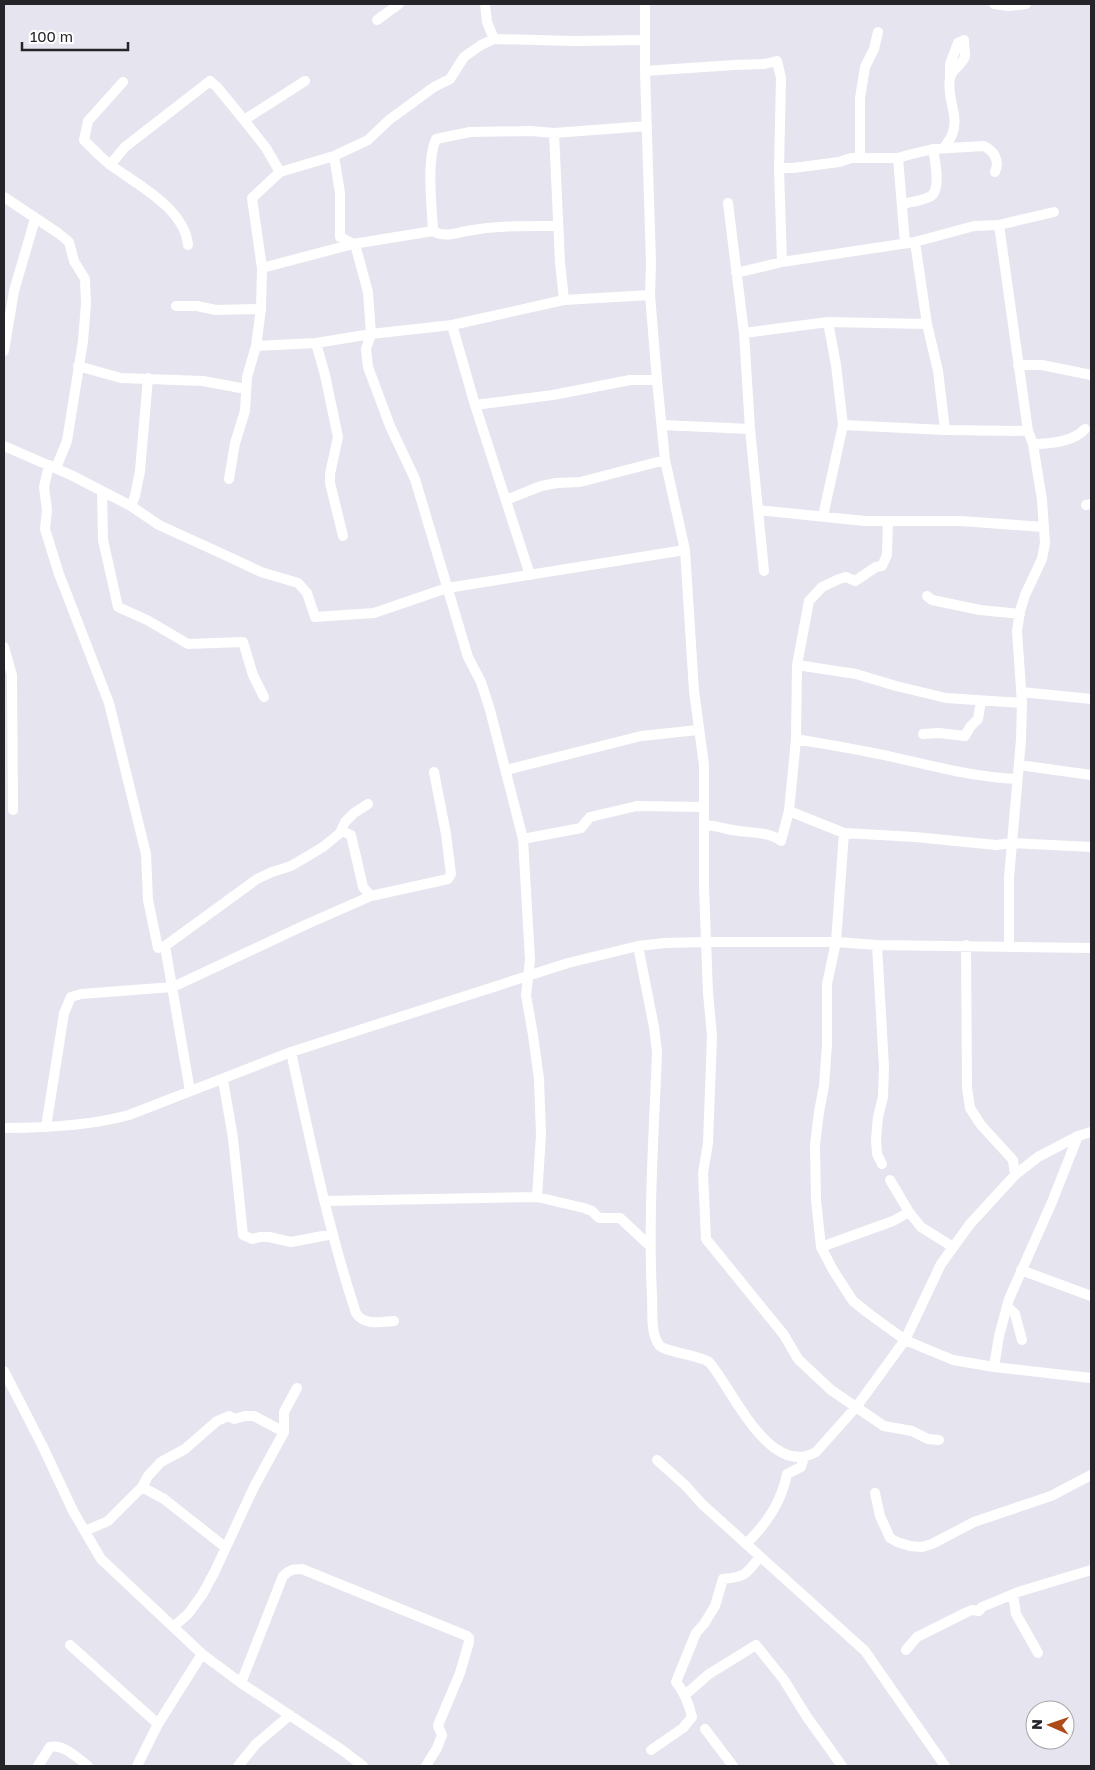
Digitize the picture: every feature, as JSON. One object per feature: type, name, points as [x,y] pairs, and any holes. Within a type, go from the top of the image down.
[{"type":"street","points":[[377,20],[399,4]]},
{"type":"street","points":[[485,4],[487,22],[494,39]]},
{"type":"street","points":[[645,4],[645,71],[651,263],[650,295],[665,460],[685,550],[698,730],[704,765],[704,888],[708,993],[712,1036],[708,1143],[702,1173],[706,1239],[784,1334],[798,1359],[831,1390],[884,1426],[907,1430],[928,1439],[939,1440]]},
{"type":"street","points":[[994,4],[1008,6],[1026,4]]},
{"type":"street","points":[[860,157],[860,98],[865,67],[874,48],[878,32]]},
{"type":"street","points":[[230,479],[235,443],[245,411],[247,377],[256,346],[261,309],[262,268],[252,198],[280,172],[334,156],[368,140],[389,120],[434,87],[450,79],[464,57],[480,45],[494,39],[645,40]]},
{"type":"street","points":[[645,71],[764,64],[777,61],[781,78],[779,168],[782,262]]},
{"type":"street","points":[[902,204],[930,197],[934,193],[939,149],[952,136],[956,119],[950,99],[950,78]]},
{"type":"street","points":[[244,120],[305,80]]},
{"type":"street","points":[[110,165],[125,147],[210,81],[217,87],[266,148],[280,172]]},
{"type":"street","points":[[122,82],[88,121],[84,140],[110,165],[158,197],[175,216],[187,236],[188,245]]},
{"type":"street","points":[[433,231],[431,174],[433,145],[436,139],[470,132],[531,131],[554,133],[647,126]]},
{"type":"street","points":[[554,133],[560,262],[564,300]]},
{"type":"street","points":[[779,168],[793,168],[860,157],[898,158],[939,149],[984,146],[991,149],[997,160],[998,166],[995,172]]},
{"type":"street","points":[[334,156],[340,193],[341,222],[339,234],[340,237],[356,248],[368,292],[371,334],[366,349],[373,382],[390,426],[415,479],[468,658],[481,682],[490,710],[523,839],[530,939],[526,995],[539,1080],[541,1135],[537,1197]]},
{"type":"street","points":[[898,158],[902,204],[938,371],[945,430]]},
{"type":"street","points":[[4,197],[69,242],[74,261],[85,279],[85,323],[67,440],[44,487],[46,529],[59,574],[109,703],[146,854],[148,900],[158,948]]},
{"type":"street","points":[[728,203],[744,333],[750,429],[764,572]]},
{"type":"street","points":[[736,273],[782,262],[910,242],[974,226],[999,225],[1054,212]]},
{"type":"street","points":[[4,351],[14,291],[35,219]]},
{"type":"street","points":[[999,225],[1028,431],[1034,444],[1042,500],[1045,543],[1042,560],[1026,595],[1020,614],[1018,631],[1022,697],[1019,765],[1016,780],[1009,878],[1009,946]]},
{"type":"street","points":[[262,268],[352,244],[433,231],[439,235],[446,235],[484,228],[558,226]]},
{"type":"street","points":[[256,346],[316,343],[371,334],[452,325],[564,300],[650,295]]},
{"type":"street","points":[[176,306],[197,306],[216,310],[261,309]]},
{"type":"street","points":[[744,333],[828,322],[927,324]]},
{"type":"street","points":[[823,516],[843,425],[836,365],[828,322]]},
{"type":"street","points":[[452,325],[475,405],[530,574]]},
{"type":"street","points":[[316,343],[338,437],[330,474],[330,483],[343,536]]},
{"type":"street","points":[[1018,365],[1042,365],[1091,375]]},
{"type":"street","points":[[78,366],[121,378],[202,381],[246,389]]},
{"type":"street","points":[[131,506],[140,471],[148,378]]},
{"type":"street","points":[[475,405],[553,395],[630,380],[657,380]]},
{"type":"street","points":[[662,424],[750,429]]},
{"type":"street","points":[[843,425],[945,430],[1028,431]]},
{"type":"street","points":[[1034,444],[1046,444],[1073,438],[1085,429]]},
{"type":"street","points":[[4,446],[53,466],[131,506],[159,525],[261,572],[298,583],[307,593],[315,617],[374,613],[447,588],[685,550]]},
{"type":"street","points":[[506,500],[541,486],[580,482],[665,460]]},
{"type":"street","points":[[102,491],[103,540],[118,607],[147,620],[188,644],[243,642],[253,675],[264,697]]},
{"type":"street","points":[[758,510],[865,521],[961,521],[1044,527]]},
{"type":"street","points":[[704,825],[714,825],[762,834],[781,841],[789,811],[796,739],[797,665],[808,601],[822,587],[846,577],[855,581],[876,567],[882,566],[887,556],[888,521]]},
{"type":"street","points":[[927,596],[932,600],[980,610],[1020,614]]},
{"type":"street","points":[[4,647],[12,675],[13,810]]},
{"type":"street","points":[[797,665],[856,674],[946,698],[981,701],[1022,697],[1091,699]]},
{"type":"street","points":[[923,734],[939,733],[965,736],[978,719],[981,701]]},
{"type":"street","points":[[506,770],[641,736],[698,730]]},
{"type":"street","points":[[796,739],[895,757],[961,774],[1016,780]]},
{"type":"street","points":[[1019,765],[1091,775]]},
{"type":"street","points":[[46,1127],[64,1013],[70,997],[81,994],[173,987],[371,896],[448,879],[450,877],[446,834],[434,772]]},
{"type":"street","points":[[190,1091],[165,946],[257,880],[272,872],[292,866],[323,847],[342,831],[345,822],[354,813],[368,804]]},
{"type":"street","points":[[523,839],[581,828],[590,817],[637,806],[704,807]]},
{"type":"street","points":[[789,811],[844,833],[915,837],[996,846],[1012,843],[1091,847]]},
{"type":"street","points":[[342,831],[351,835],[363,887],[371,896]]},
{"type":"street","points":[[844,833],[836,942],[827,984],[827,1044],[824,1086],[818,1112],[815,1145],[816,1200],[821,1247],[853,1301],[905,1340],[953,1360],[994,1367],[1091,1378]]},
{"type":"street","points":[[4,1128],[79,1125],[108,1120],[150,1108],[292,1052],[568,963],[638,946],[707,942],[836,942],[877,945],[1091,948]]},
{"type":"street","points":[[877,945],[884,1067],[883,1097],[878,1117],[876,1139],[877,1154],[882,1164]]},
{"type":"street","points":[[966,945],[966,1088],[970,1108],[981,1125],[1013,1160],[1016,1174]]},
{"type":"street","points":[[638,946],[657,1052],[650,1246],[654,1330],[660,1346],[667,1350],[701,1357],[709,1362],[748,1420],[764,1440],[789,1456],[804,1457],[816,1452],[856,1406],[905,1340],[941,1264],[970,1224],[1016,1174],[1038,1157],[1078,1136],[1091,1132]]},
{"type":"street","points":[[292,1052],[325,1202],[346,1281],[358,1317],[372,1323],[394,1321]]},
{"type":"street","points":[[223,1080],[236,1157],[243,1235],[252,1239],[269,1237],[291,1242],[333,1234]]},
{"type":"street","points":[[994,1367],[999,1336],[1007,1306],[1078,1136]]},
{"type":"street","points":[[890,1180],[909,1212],[926,1230],[953,1247]]},
{"type":"street","points":[[325,1202],[537,1197],[584,1208],[592,1211],[599,1218],[620,1218],[650,1246]]},
{"type":"street","points":[[821,1247],[893,1221],[909,1212]]},
{"type":"street","points":[[1021,1270],[1091,1296]]},
{"type":"street","points":[[1007,1306],[1016,1314],[1022,1340]]},
{"type":"street","points":[[4,1371],[42,1445],[73,1512],[101,1559],[202,1654],[241,1683],[363,1766]]},
{"type":"street","points":[[173,1627],[188,1614],[202,1595],[254,1486],[284,1432],[284,1412],[298,1388]]},
{"type":"street","points":[[85,1531],[108,1521],[142,1487],[148,1476],[161,1462],[185,1449],[225,1417],[229,1416],[234,1419],[254,1416],[284,1432]]},
{"type":"street","points":[[746,1544],[764,1525],[784,1489],[788,1474],[801,1468],[804,1457]]},
{"type":"street","points":[[657,1460],[686,1485],[702,1504],[865,1651],[943,1762],[933,1766]]},
{"type":"street","points":[[874,1493],[880,1516],[890,1538],[910,1546],[922,1546],[932,1544],[974,1522],[1051,1496],[1091,1475]]},
{"type":"street","points":[[142,1487],[164,1499],[225,1547]]},
{"type":"street","points":[[651,1750],[683,1728],[692,1717],[689,1704],[676,1682],[696,1633],[715,1606],[723,1579],[738,1578],[746,1574],[758,1559]]},
{"type":"street","points":[[241,1683],[283,1576],[287,1571],[294,1569],[302,1569],[466,1636],[469,1638],[469,1642],[460,1673],[438,1726],[442,1735],[437,1748],[426,1766]]},
{"type":"street","points":[[906,1650],[917,1637],[965,1612],[979,1611],[982,1607],[1013,1594],[1091,1570]]},
{"type":"street","points":[[1013,1594],[1016,1614],[1038,1653]]},
{"type":"street","points":[[70,1645],[158,1724]]},
{"type":"street","points":[[684,1695],[709,1674],[756,1645],[784,1680],[806,1717],[842,1766]]},
{"type":"street","points":[[137,1766],[158,1724],[202,1654]]},
{"type":"street","points":[[238,1766],[256,1744],[290,1715]]},
{"type":"street","points":[[705,1728],[733,1766]]},
{"type":"street","points":[[38,1766],[50,1747],[54,1746],[61,1747],[88,1766]]}]
